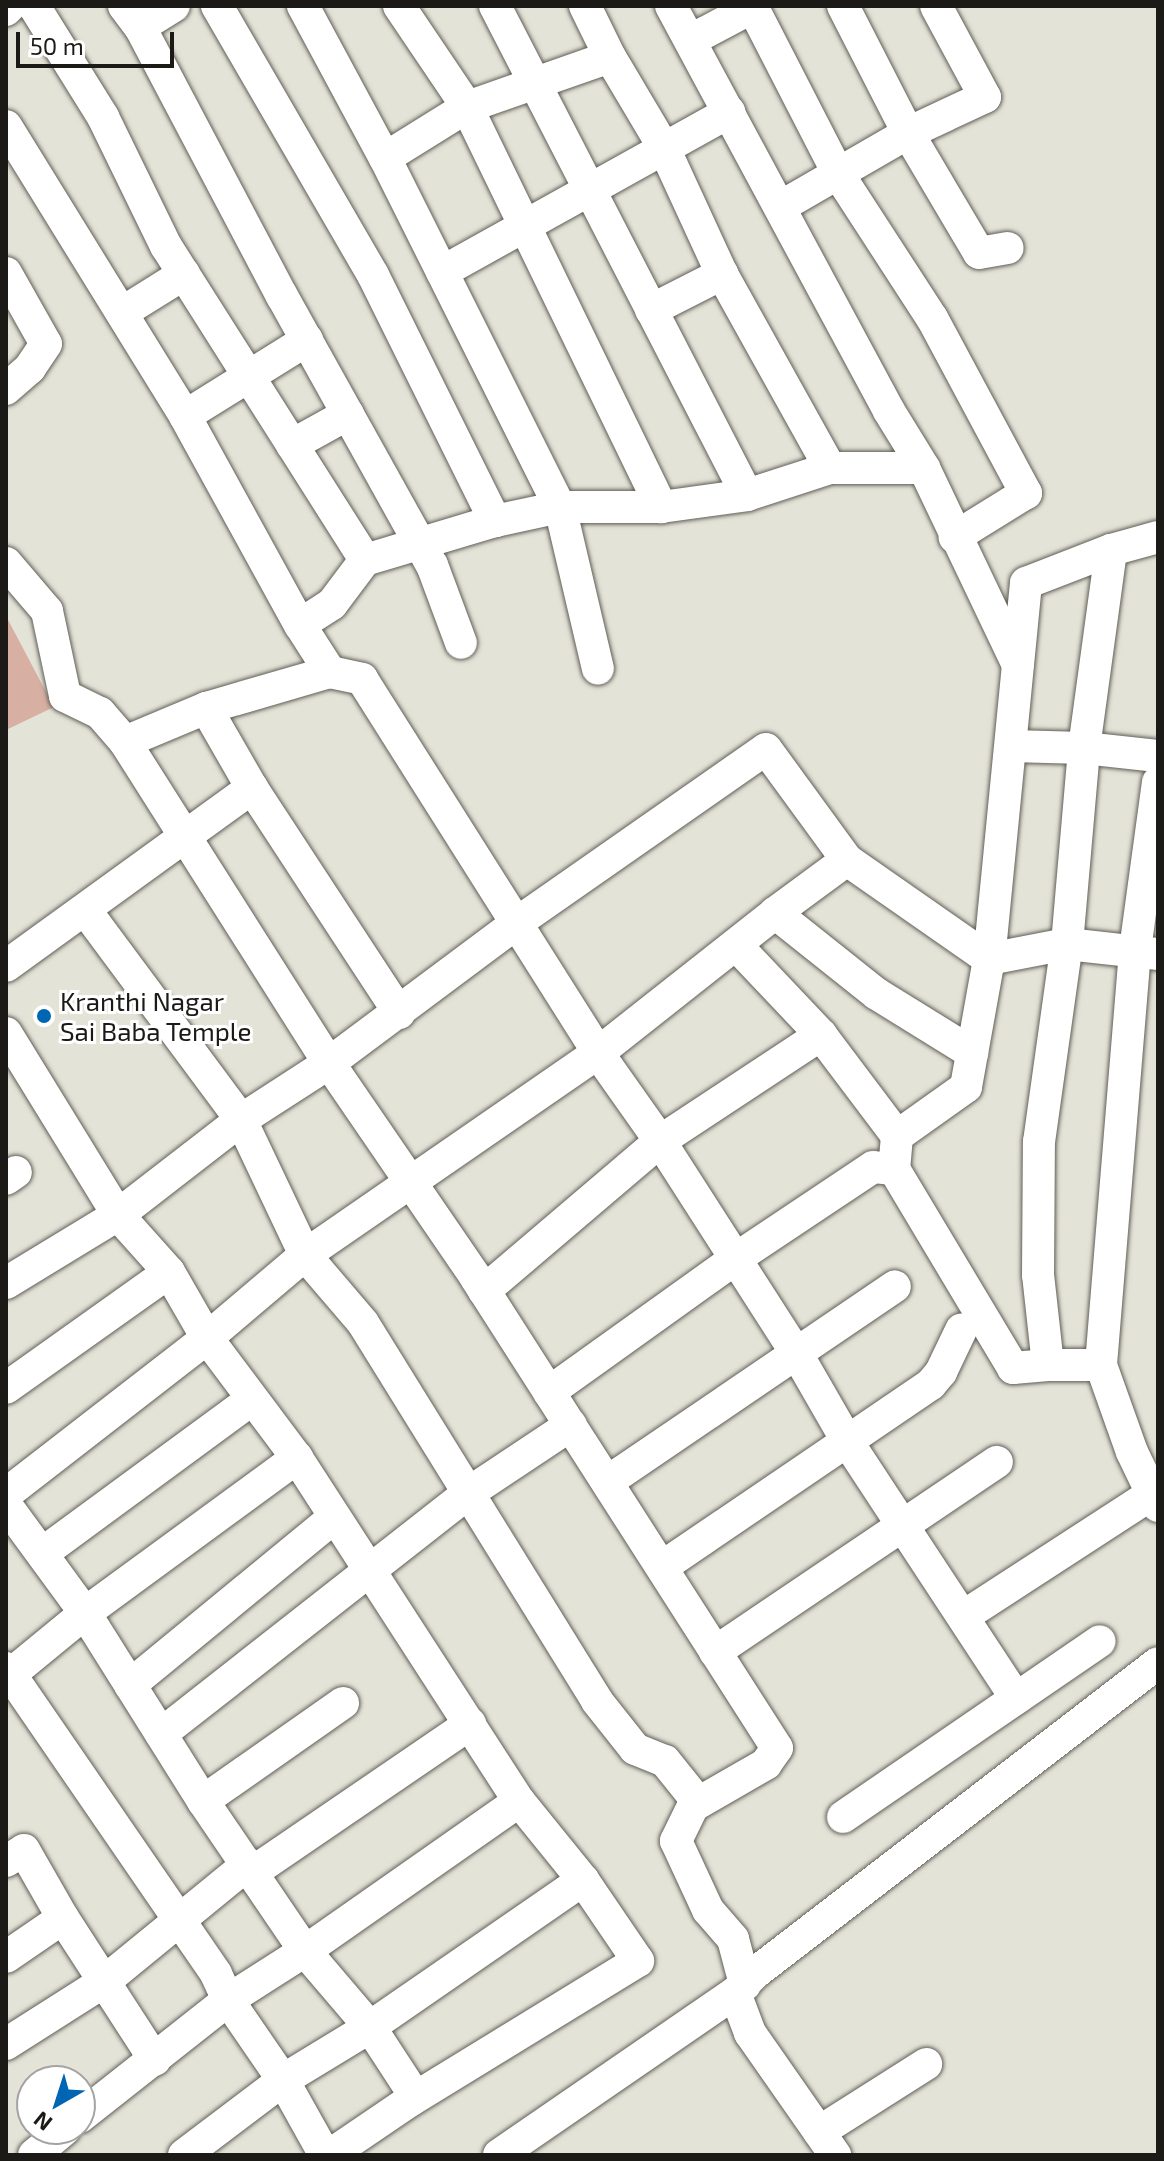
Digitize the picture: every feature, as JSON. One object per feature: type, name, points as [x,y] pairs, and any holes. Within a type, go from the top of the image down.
[{"type":"street","points":[[34,6],[103,117],[166,246],[365,560]]},
{"type":"street","points":[[174,6],[132,17],[422,546],[461,643]]},
{"type":"street","points":[[217,6],[373,275],[495,521]]},
{"type":"street","points":[[303,6],[385,158],[560,507],[598,669]]},
{"type":"street","points":[[399,6],[467,107],[523,228],[661,507]]},
{"type":"street","points":[[495,6],[747,495]]},
{"type":"street","points":[[585,6],[610,57],[664,148],[722,274],[830,468]]},
{"type":"street","points":[[671,6],[889,411],[924,468],[1018,665]]},
{"type":"street","points":[[691,40],[753,6],[839,175],[932,318],[1026,493],[955,537]]},
{"type":"street","points":[[843,6],[908,133],[979,253],[1008,248]]},
{"type":"street","points":[[780,207],[908,133],[985,97],[936,6]]},
{"type":"street","points":[[385,158],[467,107],[610,57]]},
{"type":"street","points":[[442,272],[591,192],[729,112]]},
{"type":"street","points":[[6,126],[185,416],[300,625],[330,672]]},
{"type":"street","points":[[6,273],[46,344],[30,368],[6,389]]},
{"type":"street","points":[[123,312],[184,274]]},
{"type":"street","points":[[651,310],[722,274]]},
{"type":"street","points":[[185,416],[307,340]]},
{"type":"street","points":[[292,445],[348,414]]},
{"type":"street","points":[[300,625],[332,604],[365,560],[422,546],[495,521],[560,507],[661,507],[747,495],[830,468],[924,468]]},
{"type":"street","points":[[897,1136],[966,1087],[989,959],[1026,583],[1111,550],[1158,537]]},
{"type":"street","points":[[1048,1365],[1038,1275],[1039,1142],[1067,944],[1084,748],[1111,550]]},
{"type":"street","points":[[6,563],[47,611],[65,696],[100,713],[125,742],[329,1063],[484,1291],[777,1748],[766,1764],[693,1806]]},
{"type":"street","points":[[125,742],[206,708],[330,672],[362,679],[598,1053],[660,1141],[797,1354],[847,1441],[1016,1698]]},
{"type":"street","points":[[206,708],[252,788],[399,1013]]},
{"type":"street","points":[[1011,746],[1084,748],[1158,756]]},
{"type":"street","points":[[6,1283],[118,1215],[241,1120],[329,1063],[518,922],[766,749],[847,860],[989,959],[1067,944],[1146,952]]},
{"type":"street","points":[[964,1616],[1153,1491],[1112,1404],[1101,1365],[1146,952],[1158,782]]},
{"type":"street","points":[[6,966],[252,788]]},
{"type":"street","points":[[6,1494],[207,1338],[305,1255],[598,1053],[847,860]]},
{"type":"street","points":[[86,911],[241,1120],[305,1255],[363,1323],[597,1701],[635,1749],[665,1761],[693,1796],[693,1806],[676,1841],[708,1910],[733,1939],[750,2033],[827,2143],[926,2064]]},
{"type":"street","points":[[775,913],[877,994],[972,1053]]},
{"type":"street","points":[[736,945],[821,1035],[897,1136],[894,1169],[1013,1368],[1101,1365]]},
{"type":"street","points":[[6,1033],[18,1079],[118,1215],[169,1272],[207,1338],[236,1372],[251,1400],[297,1458],[519,1801],[583,1880],[638,1961],[411,2100],[319,2152],[283,2080],[228,2000],[216,1974],[7,1674],[297,1458]]},
{"type":"street","points":[[484,1291],[660,1141],[821,1035]]},
{"type":"street","points":[[549,1392],[735,1259],[873,1167],[894,1169]]},
{"type":"street","points":[[6,1388],[169,1272]]},
{"type":"street","points":[[607,1482],[895,1286]]},
{"type":"street","points":[[662,1567],[937,1379],[961,1330]]},
{"type":"street","points":[[44,1552],[251,1400]]},
{"type":"street","points":[[161,1734],[372,1573],[470,1492],[571,1425]]},
{"type":"street","points":[[715,1652],[997,1462]]},
{"type":"street","points":[[6,1505],[44,1552],[85,1613],[203,1801],[305,1951],[370,2027],[411,2090],[411,2100]]},
{"type":"street","points":[[130,1685],[333,1518]]},
{"type":"street","points":[[843,1817],[1100,1641]]},
{"type":"street","points":[[499,2155],[740,1988],[1158,1663]]},
{"type":"street","points":[[203,1801],[343,1703]]},
{"type":"street","points":[[6,2044],[105,1981],[251,1868],[470,1724]]},
{"type":"street","points":[[96,2105],[228,2000],[305,1951],[519,1801]]},
{"type":"street","points":[[6,1861],[24,1850],[63,1918],[155,2060]]},
{"type":"street","points":[[184,2155],[283,2080],[370,2027],[583,1880]]},
{"type":"street","points":[[6,1957],[63,1918]]},
{"type":"shaded area","points":[[6,616],[54,707],[6,730]]},
{"type":"place","name":"Kranthi Nagar Sai Baba Temple","points":[[44,1016]]}]
